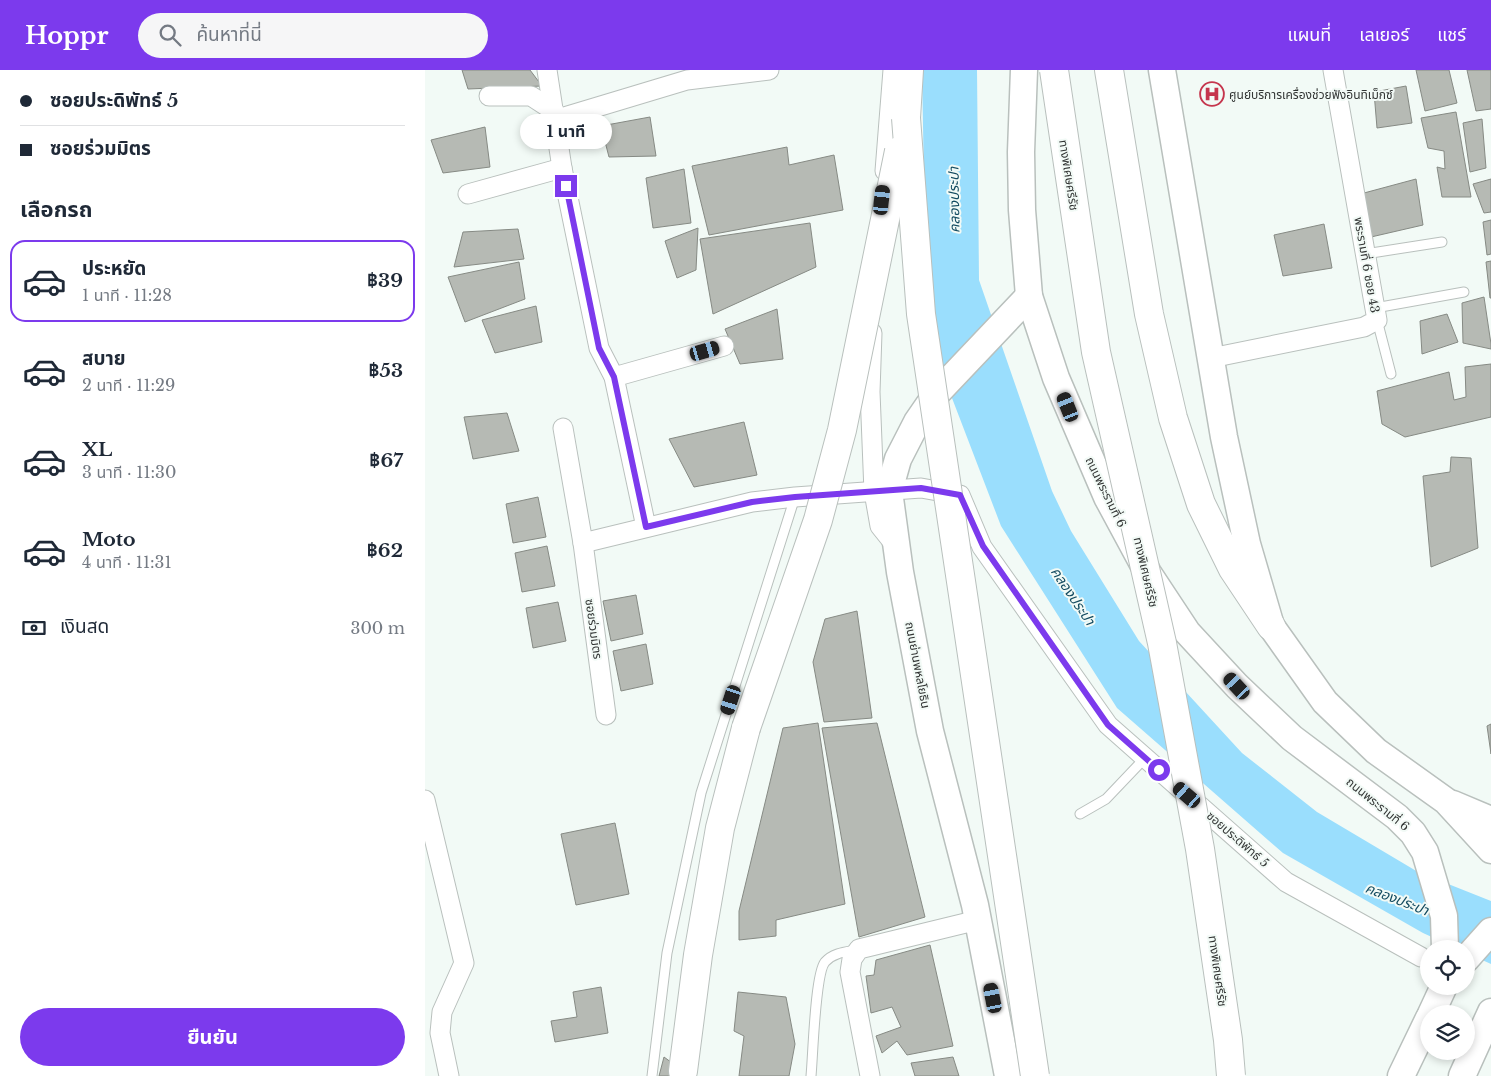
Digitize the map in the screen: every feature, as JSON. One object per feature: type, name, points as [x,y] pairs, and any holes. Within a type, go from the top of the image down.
[{"type":"highway","points":[[909,70],[906,118],[921,314],[1035,1076]]},
{"type":"highway","name":"ทางพิเศษศรีรัช","points":[[1053,70],[1096,352],[1162,643],[1200,849],[1231,1076]]},
{"type":"highway","points":[[1109,70],[1149,314],[1173,418],[1201,504],[1233,569],[1271,626]]},
{"type":"highway","points":[[683,1071],[698,955],[719,828],[746,728],[818,520],[842,430],[906,118]]},
{"type":"main road","name":"ถนนพระรามที่ 6","points":[[1024,70],[1021,201],[1029,296],[1056,378],[1107,497],[1148,573],[1187,632],[1237,686],[1292,738],[1397,817],[1413,833],[1425,852],[1433,874],[1444,916],[1445,940]]},
{"type":"main road","points":[[1162,70],[1224,437],[1247,544],[1271,626],[1325,702],[1376,751],[1446,800],[1491,820]]},
{"type":"main road","name":"ถนนย่านพหลโยธิน","points":[[1008,1076],[978,920],[930,731],[897,548],[881,492],[917,422],[937,393],[947,385],[1029,296]]},
{"type":"main road","points":[[1446,800],[1491,850]]},
{"type":"main road","points":[[1475,949],[1491,931]]},
{"type":"main road","points":[[1462,1076],[1491,1012]]},
{"type":"main road","points":[[1401,1076],[1420,1037]]},
{"type":"street","points":[[547,70],[562,168],[599,348],[614,377],[646,527]]},
{"type":"street","points":[[554,116],[687,80],[769,70]]},
{"type":"street","points":[[583,543],[752,502],[795,497],[881,492],[870,392],[873,285],[884,183],[893,70]]},
{"type":"street","name":"พระรามที่ 6 ซอย 43","points":[[1211,358],[1363,327],[1376,314],[1333,70]]},
{"type":"street","points":[[489,96],[531,96],[554,116]]},
{"type":"street","points":[[467,194],[562,168]]},
{"type":"street","points":[[614,377],[724,346]]},
{"type":"street","name":"ซอยร่วมมิตร","points":[[563,428],[583,543],[606,715]]},
{"type":"street","name":"ซอยประดิพัทธ์ 5","points":[[881,492],[921,488],[960,495],[983,546],[1108,725],[1286,882],[1420,957]]},
{"type":"street","points":[[425,800],[464,963],[442,1012],[440,1033],[449,1076]]},
{"type":"street","points":[[870,1076],[850,972],[852,959],[859,949],[978,920]]},
{"type":"lane","points":[[1365,254],[1441,242]]},
{"type":"lane","points":[[1391,374],[1376,314],[1464,292]]},
{"type":"lane","points":[[652,1076],[667,953],[701,793],[795,497]]},
{"type":"lane","points":[[1080,814],[1106,799],[1145,758]]},
{"type":"lane","points":[[811,1076],[815,1005],[824,963],[834,954],[859,949]]},
{"type":"water","name":"คลองประปา","points":[[922,70],[977,70],[979,280],[1052,491],[1071,531],[1139,641],[1242,753],[1317,812],[1418,872],[1491,901],[1491,964],[1475,957],[1475,940],[1438,940],[1283,853],[1117,708],[1001,526],[947,385],[926,293]]},
{"type":"building","points":[[462,70],[530,70],[542,86],[468,89]]},
{"type":"building","points":[[1416,70],[1449,70],[1457,103],[1425,111]]},
{"type":"building","points":[[1467,70],[1491,70],[1491,109],[1476,111]]},
{"type":"building","points":[[1406,86],[1412,123],[1377,128],[1374,92]]},
{"type":"building","points":[[1456,112],[1471,197],[1442,197],[1437,167],[1445,169],[1444,151],[1428,148],[1421,118]]},
{"type":"building","points":[[650,117],[656,156],[609,157],[601,126]]},
{"type":"building","points":[[1482,119],[1486,168],[1470,172],[1463,123]]},
{"type":"building","points":[[485,127],[490,167],[443,173],[431,140]]},
{"type":"building","points":[[787,147],[789,165],[834,155],[843,210],[709,235],[692,166]]},
{"type":"building","points":[[684,169],[691,223],[653,228],[646,178]]},
{"type":"building","points":[[1416,179],[1423,225],[1371,237],[1364,193]]},
{"type":"building","points":[[1491,179],[1491,212],[1484,213],[1473,184]]},
{"type":"building","points":[[1491,220],[1491,254],[1487,255],[1483,222]]},
{"type":"building","points":[[810,223],[816,267],[713,314],[700,239]]},
{"type":"building","points":[[1324,224],[1332,268],[1283,276],[1274,235]]},
{"type":"building","points":[[698,228],[696,270],[677,278],[665,241]]},
{"type":"building","points":[[518,229],[524,259],[454,267],[463,232]]},
{"type":"building","points":[[1491,261],[1491,298],[1490,298],[1486,262]]},
{"type":"building","points":[[519,262],[525,299],[465,322],[448,277]]},
{"type":"building","points":[[1484,297],[1491,349],[1463,343],[1462,303]]},
{"type":"building","points":[[536,306],[542,342],[495,353],[482,320]]},
{"type":"building","points":[[777,309],[783,359],[740,364],[725,329]]},
{"type":"building","points":[[1447,314],[1458,342],[1422,354],[1420,321]]},
{"type":"building","points":[[1491,364],[1491,417],[1405,437],[1382,424],[1377,391],[1449,372],[1454,400],[1466,397],[1465,367]]},
{"type":"building","points":[[507,413],[519,451],[473,459],[464,417]]},
{"type":"building","points":[[744,422],[757,475],[694,487],[669,439]]},
{"type":"building","points":[[1451,457],[1471,458],[1478,548],[1431,567],[1423,476],[1450,472]]},
{"type":"building","points":[[538,497],[546,537],[513,543],[506,504]]},
{"type":"building","points":[[547,546],[555,586],[522,592],[515,553]]},
{"type":"building","points":[[636,595],[643,634],[611,641],[603,601]]},
{"type":"building","points":[[558,602],[566,641],[533,648],[526,608]]},
{"type":"building","points":[[857,611],[872,718],[824,722],[813,662],[825,619]]},
{"type":"building","points":[[646,644],[653,684],[621,691],[613,651]]},
{"type":"building","points":[[818,723],[845,904],[776,920],[776,936],[739,940],[739,911],[783,728]]},
{"type":"building","points":[[877,723],[925,917],[859,937],[822,728]]},
{"type":"building","points":[[1491,724],[1491,754],[1487,726]]},
{"type":"building","points":[[615,823],[629,894],[576,905],[561,834]]},
{"type":"building","points":[[930,945],[953,1046],[907,1055],[897,1041],[882,1053],[876,1036],[901,1027],[892,1007],[871,1013],[866,976],[874,975],[876,960]]},
{"type":"building","points":[[601,987],[608,1033],[555,1042],[551,1021],[577,1017],[573,992]]},
{"type":"building","points":[[738,992],[786,997],[795,1044],[789,1076],[739,1076],[744,1036],[734,1031]]},
{"type":"building","points":[[664,1057],[683,1071],[692,1076],[659,1076]]},
{"type":"building","points":[[953,1057],[959,1076],[915,1076],[911,1063]]},
{"type":"place","name":"ศูนย์บริการเครื่องช่วยฟังอินทิเม็กซ์","points":[[1212,94]]},
{"type":"route","points":[[566,186],[599,348],[614,377],[619,396],[646,527],[752,502],[795,497],[921,488],[960,495],[983,546],[1108,725],[1159,770]]}]
